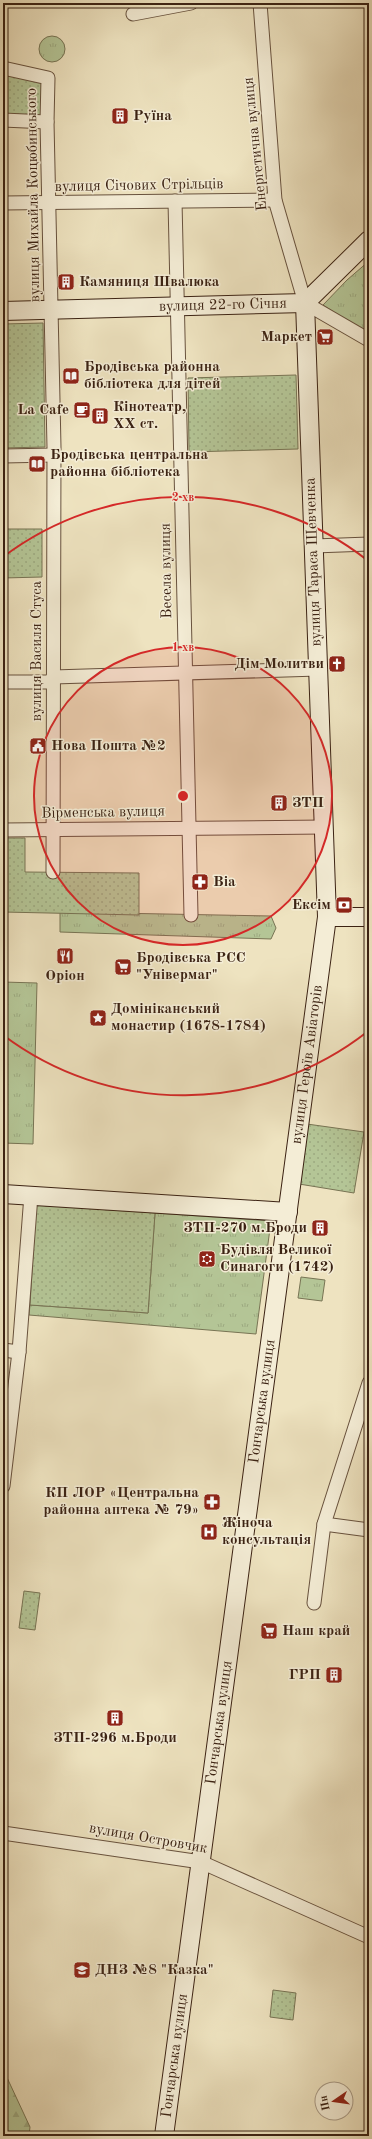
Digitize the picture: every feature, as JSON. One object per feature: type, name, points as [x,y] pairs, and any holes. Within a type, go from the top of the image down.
[{"type":"main road","name":"вулиця 22-го Січня","points":[[3,310],[305,303],[369,240]]},
{"type":"main road","name":"вулиця Тараса Шевченка","points":[[305,303],[327,917]]},
{"type":"main road","points":[[327,917],[369,917]]},
{"type":"main road","name":"вулиця Героїв Авіаторів","points":[[288,1212],[327,917]]},
{"type":"main road","points":[[3,1194],[288,1212]]},
{"type":"main road","name":"Гончарська вулиця","points":[[164,2136],[288,1212]]},
{"type":"street","points":[[133,14],[191,3]]},
{"type":"street","name":"Енергетична вулиця","points":[[260,3],[275,200],[305,303]]},
{"type":"street","name":"вулиця Михайла Коцюбинського","points":[[3,68],[48,78],[47,122],[54,455]]},
{"type":"street","points":[[3,120],[47,122]]},
{"type":"street","name":"вулиця Січових Стрільців","points":[[3,203],[275,200]]},
{"type":"street","name":"Весела вулиця","points":[[175,201],[191,916]]},
{"type":"street","points":[[305,303],[369,340]]},
{"type":"street","points":[[3,456],[54,455]]},
{"type":"street","name":"вулиця Василя Стуса","points":[[52,872],[54,455]]},
{"type":"street","points":[[314,546],[369,544]]},
{"type":"street","points":[[3,682],[318,669]]},
{"type":"street","name":"Вірменська вулиця","points":[[3,830],[324,827]]},
{"type":"street","points":[[3,1486],[19,1352],[31,1195]]},
{"type":"street","points":[[3,1350],[19,1352]]},
{"type":"street","points":[[314,1603],[324,1524],[369,1383]]},
{"type":"street","points":[[324,1524],[369,1530]]},
{"type":"street","name":"вулиця Островчик","points":[[3,1833],[201,1862],[369,1937]]},
{"type":"green space","points":[[52,36],[62,39],[65,49],[62,59],[52,62],[42,59],[39,49],[42,39]]},
{"type":"green space","points":[[3,68],[48,78],[47,122],[3,120]]},
{"type":"green space","points":[[369,261],[369,335],[323,305],[347,280]]},
{"type":"green space","points":[[43,323],[45,447],[3,448],[3,324]]},
{"type":"green space","points":[[296,375],[298,449],[189,452],[188,378]]},
{"type":"green space","points":[[3,529],[42,529],[42,577],[3,578]]},
{"type":"green space","points":[[3,838],[25,838],[25,872],[139,873],[139,915],[3,912]]},
{"type":"green space","points":[[60,912],[271,916],[276,928],[271,939],[60,932]]},
{"type":"green space","points":[[3,982],[37,983],[33,1144],[3,1143]]},
{"type":"green space","points":[[307,1124],[364,1132],[354,1193],[299,1184]]},
{"type":"green space","points":[[36,1205],[155,1213],[148,1313],[30,1305]]},
{"type":"green space","points":[[155,1213],[271,1221],[256,1334],[29,1315],[30,1305],[148,1313]]},
{"type":"green space","points":[[301,1277],[325,1280],[322,1301],[298,1298]]},
{"type":"green space","points":[[24,1591],[40,1593],[35,1630],[19,1628]]},
{"type":"green space","points":[[273,1990],[296,1993],[293,2020],[270,2017]]},
{"type":"green space","points":[[3,2069],[30,2127],[29,2136],[3,2136]]},
{"type":"place","name":"Руїна","points":[[120,116]]},
{"type":"place","name":"Камяниця Швалюка","points":[[66,282]]},
{"type":"place","name":"Маркет","points":[[325,337]]},
{"type":"place","name":"Бродівська районна бібліотека для дітей","points":[[71,376]]},
{"type":"place","name":"La Cafe","points":[[82,410]]},
{"type":"place","name":"Кінотеатр, XX ст.","points":[[100,416]]},
{"type":"place","name":"Бродівська центральна районна бібліотека","points":[[37,464]]},
{"type":"place","name":"Дім Молитви","points":[[337,664]]},
{"type":"place","name":"Нова Пошта №2","points":[[38,746]]},
{"type":"place","name":"ЗТП","points":[[279,803]]},
{"type":"place","name":"Віа","points":[[200,882]]},
{"type":"place","name":"Ексім","points":[[344,905]]},
{"type":"place","name":"Оріон","points":[[65,956]]},
{"type":"place","name":"Бродівська РСС \"Універмаг\"","points":[[123,967]]},
{"type":"place","name":"Домініканський монастир (1678-1784)","points":[[98,1018]]},
{"type":"place","name":"ЗТП-270 м.Броди","points":[[320,1228]]},
{"type":"place","name":"Будівля Великої Синагоги (1742)","points":[[207,1259]]},
{"type":"place","name":"КП ЛОР «Центральна районна аптека № 79»","points":[[212,1502]]},
{"type":"place","name":"Жіноча консультація","points":[[209,1532]]},
{"type":"place","name":"Наш край","points":[[269,1631]]},
{"type":"place","name":"ГРП","points":[[334,1675]]},
{"type":"place","name":"ЗТП-296 м.Броди","points":[[115,1718]]},
{"type":"place","name":"ДНЗ №8 \"Казка\"","points":[[82,1970]]}]
